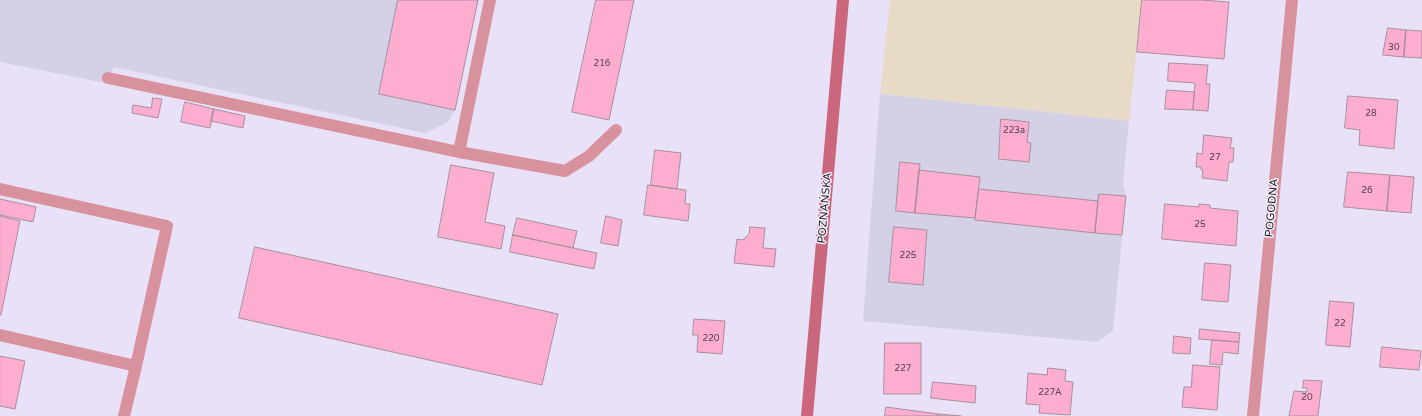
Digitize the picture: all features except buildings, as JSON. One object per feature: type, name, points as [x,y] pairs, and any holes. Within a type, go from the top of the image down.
[{"type":"main road","name":"POZNAŃSKA","points":[[807,416],[843,0]]},
{"type":"street","points":[[459,152],[490,0]]},
{"type":"street","name":"POGODNA","points":[[1253,416],[1292,0]]},
{"type":"street","points":[[108,78],[459,152],[565,171],[589,156],[616,130]]},
{"type":"street","points":[[0,189],[167,226],[124,416]]},
{"type":"street","points":[[0,335],[136,366]]},
{"type":"shaded area","points":[[0,0],[478,0],[455,110],[447,123],[425,133],[113,67],[110,84],[0,62]]},
{"type":"shaded area","points":[[890,0],[1142,0],[1129,121],[880,94]]},
{"type":"shaded area","points":[[880,94],[1129,121],[1123,183],[1126,196],[1113,331],[1097,342],[863,321]]}]
